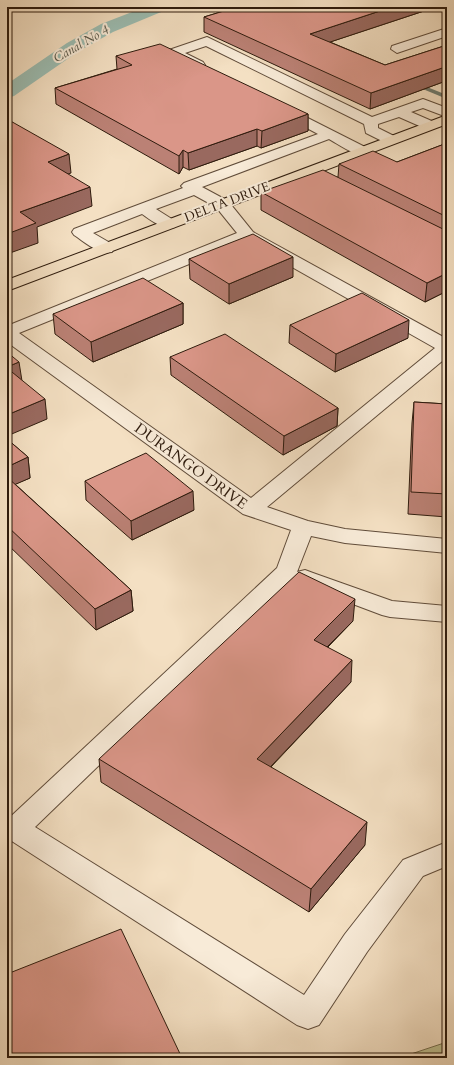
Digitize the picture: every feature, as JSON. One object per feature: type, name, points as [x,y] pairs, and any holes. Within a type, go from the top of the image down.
[{"type":"main road","name":"DELTA DRIVE","points":[[7,286],[447,119]]},
{"type":"street","points":[[397,49],[447,32]]},
{"type":"street","points":[[209,71],[174,53],[207,41],[371,122],[423,103],[447,113]]},
{"type":"street","points":[[271,103],[362,151]]},
{"type":"street","points":[[312,125],[350,111]]},
{"type":"street","points":[[399,112],[429,125]]},
{"type":"street","points":[[371,122],[371,130],[391,140]]},
{"type":"street","points":[[251,509],[447,347],[246,235],[222,204],[188,186],[330,134]]},
{"type":"street","points":[[306,172],[327,183]]},
{"type":"street","points":[[106,248],[80,232],[195,190]]},
{"type":"street","points":[[143,208],[169,224]]},
{"type":"street","points":[[7,333],[246,235]]},
{"type":"street","name":"DURANGO DRIVE","points":[[7,333],[251,509],[304,527],[345,536],[447,546]]},
{"type":"street","points":[[304,527],[287,571],[15,829],[308,1015],[356,943],[413,868],[447,853]]},
{"type":"street","points":[[287,571],[390,609],[447,614]]},
{"type":"green space","points":[[447,1042],[447,1058],[399,1058]]},
{"type":"building","points":[[237,7],[282,7],[288,11],[300,7],[392,7],[310,34],[385,65],[447,45],[447,68],[445,67],[371,93],[204,17]]},
{"type":"building","points":[[160,44],[308,114],[262,131],[257,129],[188,153],[183,150],[179,156],[55,88],[132,65],[116,56]]},
{"type":"building","points":[[7,119],[69,154],[48,162],[90,187],[20,212],[36,223],[7,234]]},
{"type":"building","points":[[447,143],[447,217],[339,164],[373,151],[397,162]]},
{"type":"building","points":[[323,170],[447,231],[447,273],[427,283],[261,192]]},
{"type":"building","points":[[253,234],[293,257],[229,284],[189,259]]},
{"type":"building","points":[[143,278],[183,303],[91,342],[53,314]]},
{"type":"building","points":[[362,293],[409,320],[336,354],[290,325]]},
{"type":"building","points":[[225,334],[338,408],[284,436],[170,357]]},
{"type":"building","points":[[7,352],[19,362],[7,367]]},
{"type":"building","points":[[7,368],[45,399],[7,415]]},
{"type":"building","points":[[414,402],[447,404],[447,494],[411,492]]},
{"type":"building","points":[[7,439],[28,457],[7,467]]},
{"type":"building","points":[[146,453],[193,491],[131,521],[85,481]]},
{"type":"building","points":[[7,477],[131,590],[95,609],[7,526]]},
{"type":"building","points":[[299,572],[355,599],[314,640],[352,660],[257,759],[367,822],[311,889],[99,759]]},
{"type":"building","points":[[121,929],[182,1058],[7,1058],[7,974]]},
{"type":"waterway","name":"Canal No 4","points":[[7,92],[73,47],[107,28],[160,7]]},
{"type":"waterway","points":[[415,84],[447,97]]}]
